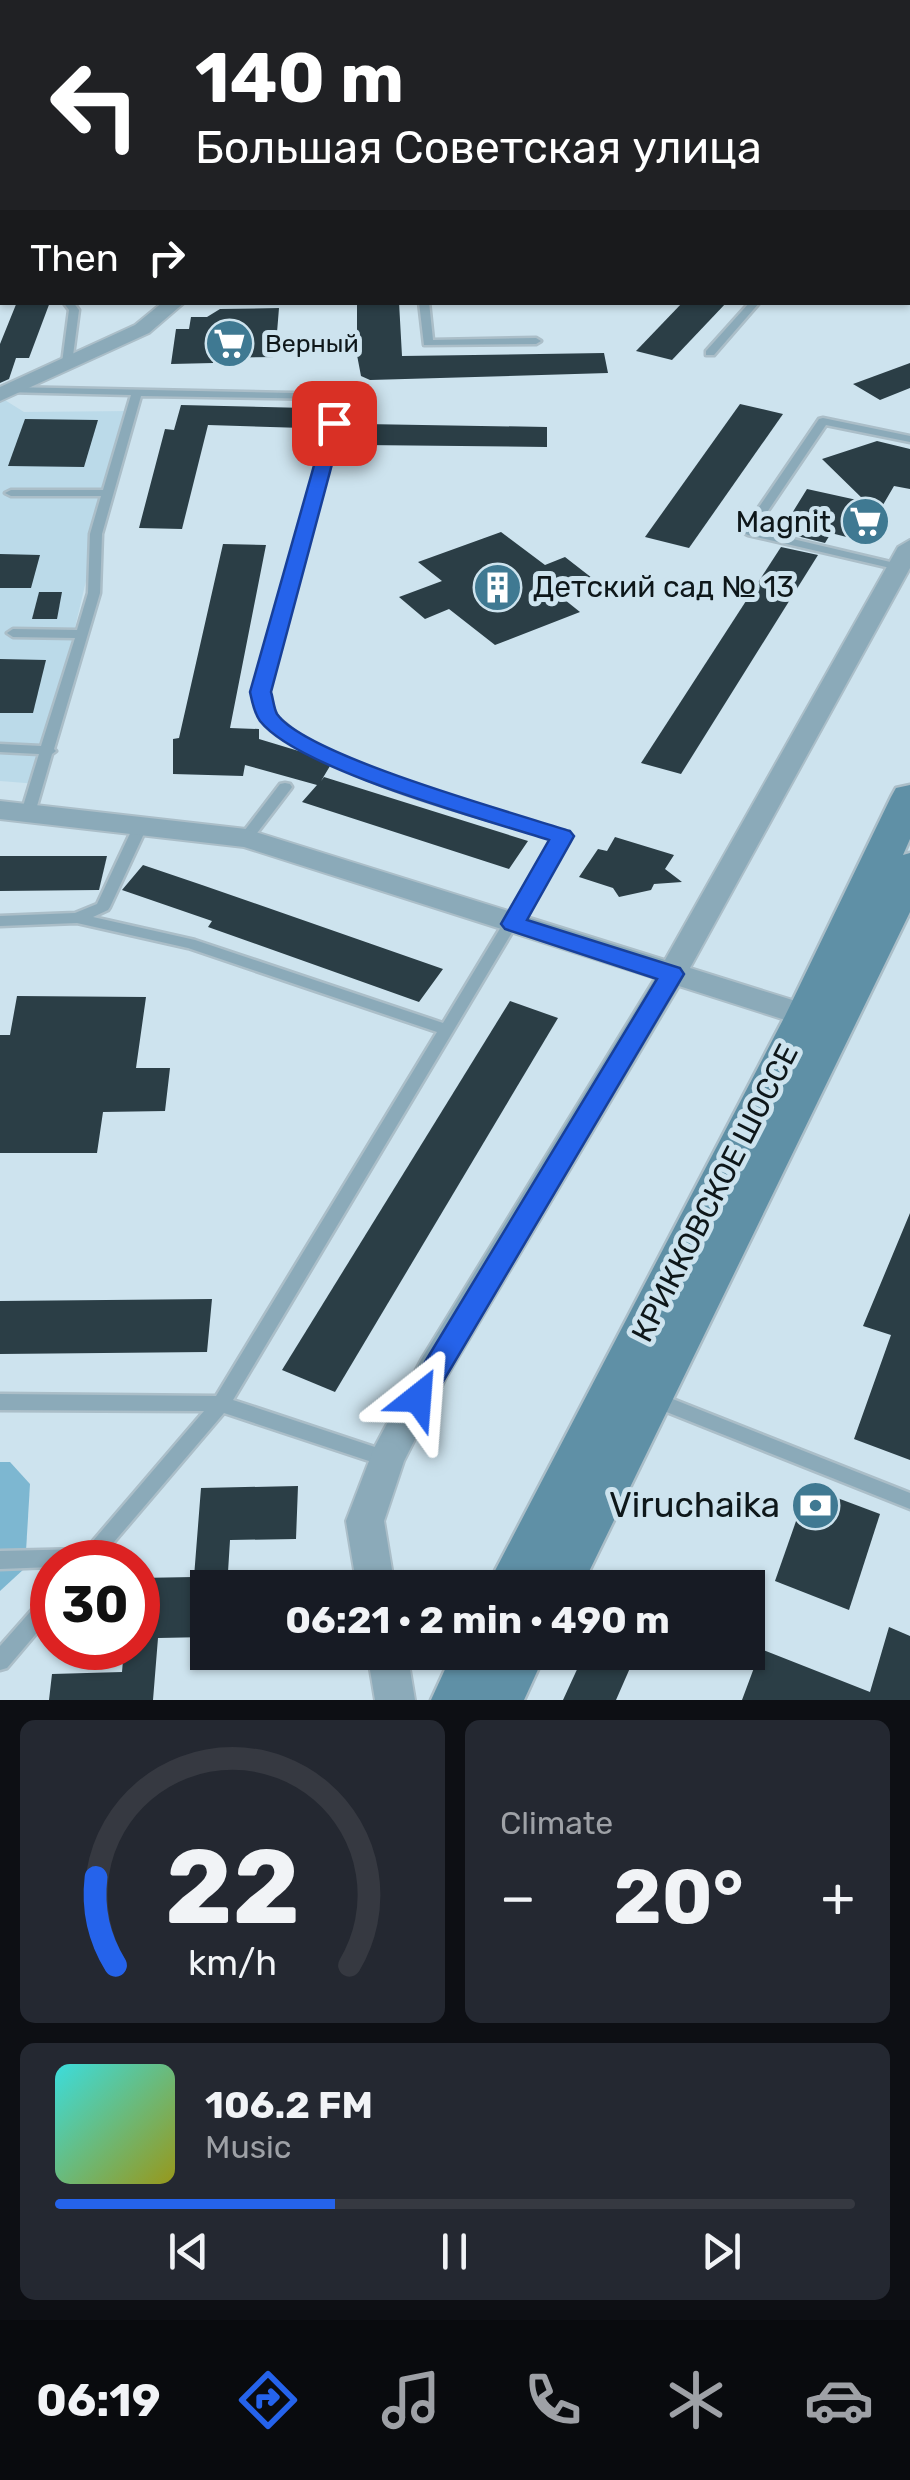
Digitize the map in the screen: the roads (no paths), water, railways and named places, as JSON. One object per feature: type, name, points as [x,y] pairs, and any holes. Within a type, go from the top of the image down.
[{"type":"main road","name":"КРИККОВСКОЕ ШОССЕ","points":[[525,1570],[633,1391],[910,796]]},
{"type":"main road","points":[[559,1570],[633,1391],[858,981],[910,866]]},
{"type":"main road","points":[[460,1700],[474,1670]]},
{"type":"main road","points":[[493,1700],[509,1670]]},
{"type":"street","points":[[4,392],[142,328],[172,305]]},
{"type":"street","points":[[373,1570],[365,1521],[387,1460],[434,1368],[672,974],[904,557]]},
{"type":"street","points":[[14,811],[246,838],[806,1016]]},
{"type":"street","points":[[390,1670],[395,1700]]},
{"type":"lane","points":[[67,363],[74,310],[70,305]]},
{"type":"lane","points":[[424,305],[428,343],[536,341]]},
{"type":"lane","points":[[710,353],[753,305]]},
{"type":"lane","points":[[4,392],[340,398],[260,692],[268,717],[295,738],[364,772],[562,836],[513,924],[221,1404],[105,1540]]},
{"type":"lane","points":[[14,811],[50,750],[94,593],[96,534],[136,392]]},
{"type":"lane","points":[[904,557],[748,532],[823,421],[910,439]]},
{"type":"lane","points":[[11,492],[108,493]]},
{"type":"lane","points":[[13,632],[83,634]]},
{"type":"lane","points":[[0,748],[50,750]]},
{"type":"lane","points":[[246,838],[285,786]]},
{"type":"lane","points":[[78,918],[103,907],[140,825]]},
{"type":"lane","points":[[0,920],[78,918],[190,944],[448,1030]]},
{"type":"lane","points":[[633,1391],[910,1502]]},
{"type":"lane","points":[[0,1402],[221,1404],[387,1460]]},
{"type":"lane","points":[[0,1560],[30,1560]]},
{"type":"lane","points":[[0,1661],[30,1626]]},
{"type":"place","name":"Верный","points":[[230,343]]},
{"type":"place","name":"Magnit","points":[[866,522]]},
{"type":"place","name":"Детский сад № 13","points":[[498,587]]},
{"type":"place","name":"Viruchaika","points":[[815,1505]]}]
